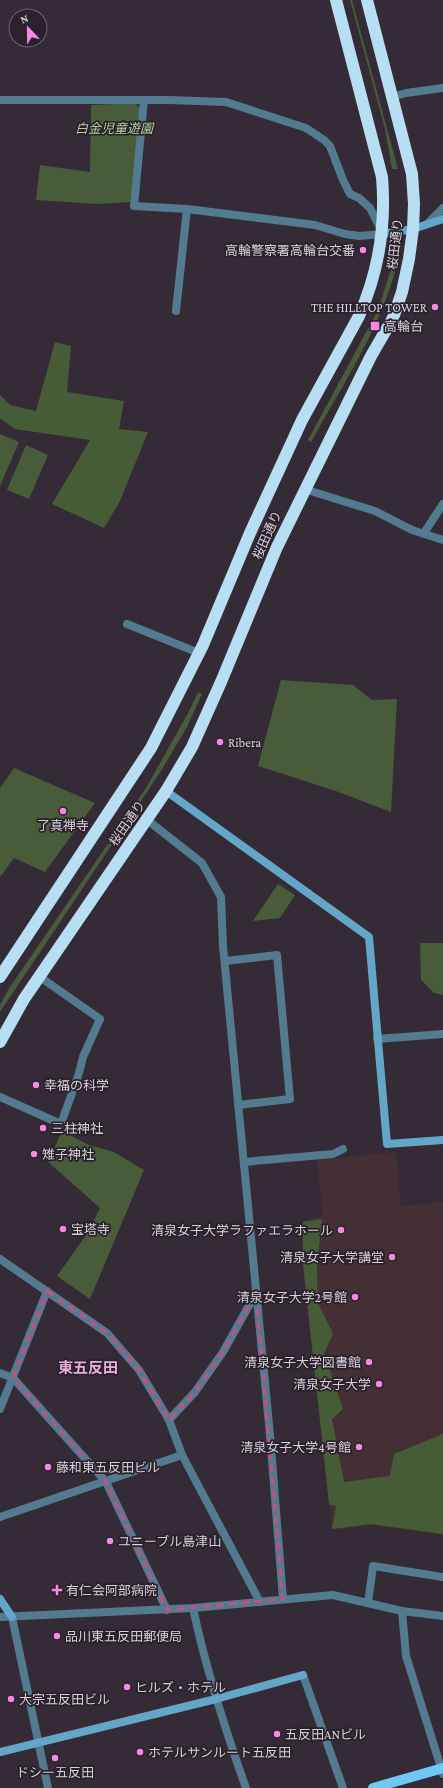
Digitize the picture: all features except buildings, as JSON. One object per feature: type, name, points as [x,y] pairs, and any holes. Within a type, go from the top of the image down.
[{"type":"highway","name":"桜田通り","points":[[0,977],[151,748],[199,653],[250,533],[302,420],[360,316],[372,280],[383,234],[384,206],[382,176],[336,0]]},
{"type":"highway","name":"桜田通り","points":[[0,1042],[24,999],[166,790],[192,747],[276,547],[371,356],[393,318],[402,292],[413,229],[414,204],[412,174],[367,0]]},
{"type":"main road","points":[[373,1788],[442,1770]]},
{"type":"street","points":[[392,97],[406,93],[443,88]]},
{"type":"street","points":[[0,100],[144,100],[226,102],[312,131],[330,146],[342,180],[350,194],[358,198],[370,208],[383,234]]},
{"type":"street","points":[[144,100],[134,206],[187,209],[315,225],[345,234],[359,236],[413,229],[443,219]]},
{"type":"street","points":[[428,223],[443,208]]},
{"type":"street","points":[[176,311],[187,209]]},
{"type":"street","points":[[304,489],[375,511],[412,530],[443,540]]},
{"type":"street","points":[[424,533],[443,504]]},
{"type":"street","points":[[127,624],[199,653]]},
{"type":"street","points":[[166,790],[369,937],[387,1144],[443,1140]]},
{"type":"street","points":[[146,819],[202,863],[221,898],[225,961],[283,1599]]},
{"type":"street","points":[[225,961],[277,955],[290,1099],[238,1105]]},
{"type":"street","points":[[0,1097],[61,1124],[83,1057],[100,1019],[40,977]]},
{"type":"street","points":[[377,1039],[443,1034]]},
{"type":"street","points":[[244,1162],[332,1154],[343,1149]]},
{"type":"street","points":[[0,1259],[107,1333],[139,1370],[168,1420],[182,1455],[260,1602]]},
{"type":"street","points":[[0,1409],[47,1291]]},
{"type":"street","points":[[168,1420],[195,1392],[223,1352],[256,1293]]},
{"type":"street","points":[[0,1373],[13,1378],[106,1482],[167,1610]]},
{"type":"street","points":[[0,1517],[182,1455]]},
{"type":"street","points":[[368,1603],[373,1566],[443,1577]]},
{"type":"street","points":[[0,1617],[167,1610],[332,1595],[402,1611],[443,1616]]},
{"type":"street","points":[[0,1599],[12,1617],[48,1788]]},
{"type":"street","points":[[193,1608],[202,1652],[246,1788]]},
{"type":"street","points":[[402,1611],[406,1656],[442,1770]]},
{"type":"street","points":[[0,1752],[37,1741],[216,1699],[303,1675],[343,1788]]},
{"type":"highlighted area","points":[[47,1291],[107,1333],[139,1370],[169,1420],[195,1392],[223,1352],[256,1293],[283,1599],[167,1610],[106,1482],[13,1378]]},
{"type":"shaded area","name":"清泉女子大学","points":[[396,1152],[401,1206],[443,1202],[443,1535],[371,1525],[332,1530],[302,1263],[303,1221],[323,1215],[317,1160]]},
{"type":"green space","points":[[350,0],[352,0],[398,169],[392,169],[385,129]]},
{"type":"green space","name":"白金児童遊園","points":[[135,103],[140,109],[131,202],[97,204],[36,200],[40,165],[90,172],[91,105]]},
{"type":"green space","points":[[393,263],[397,264],[382,310],[360,355],[311,442],[308,440],[378,310]]},
{"type":"green space","points":[[55,342],[71,346],[67,392],[124,401],[119,429],[148,432],[120,501],[104,528],[52,504],[90,440],[15,429],[0,418],[0,395],[10,405],[36,411]]},
{"type":"green space","points":[[0,434],[19,442],[0,486]]},
{"type":"green space","points":[[26,445],[48,455],[29,499],[7,490]]},
{"type":"green space","points":[[281,680],[353,685],[372,700],[397,699],[391,812],[336,791],[258,766]]},
{"type":"green space","points":[[198,692],[202,694],[187,727],[161,771],[0,1012],[0,1005],[8,990],[146,788],[188,713]]},
{"type":"green space","points":[[14,768],[95,803],[45,872],[14,858],[0,877],[0,788]]},
{"type":"green space","points":[[278,884],[295,895],[280,918],[253,921]]},
{"type":"green space","points":[[420,943],[443,943],[443,995],[434,993],[421,980]]},
{"type":"green space","points":[[62,1131],[89,1145],[114,1152],[144,1170],[90,1299],[57,1276],[89,1231],[100,1208],[48,1162]]},
{"type":"green space","points":[[322,1219],[317,1267],[318,1303],[333,1334],[324,1353],[343,1409],[332,1419],[344,1482],[390,1476],[394,1454],[443,1434],[443,1534],[371,1524],[332,1529],[336,1506],[329,1504],[303,1263],[303,1222]]},
{"type":"place","name":"高輪警察署高輪台交番","points":[[363,250]]},
{"type":"place","name":"THE HILLTOP TOWER","points":[[435,307]]},
{"type":"place","name":"高輪台","points":[[375,326]]},
{"type":"place","name":"Ribera","points":[[220,742]]},
{"type":"place","name":"了真禅寺","points":[[63,811]]},
{"type":"place","name":"幸福の科学","points":[[36,1085]]},
{"type":"place","name":"三柱神社","points":[[43,1128]]},
{"type":"place","name":"雉子神社","points":[[34,1154]]},
{"type":"place","name":"宝塔寺","points":[[63,1229]]},
{"type":"place","name":"清泉女子大学ラファエラホール","points":[[341,1230]]},
{"type":"place","name":"清泉女子大学講堂","points":[[392,1257]]},
{"type":"place","name":"清泉女子大学2号館","points":[[355,1297]]},
{"type":"place","name":"清泉女子大学図書館","points":[[369,1362]]},
{"type":"place","name":"清泉女子大学","points":[[379,1384]]},
{"type":"place","name":"清泉女子大学4号館","points":[[359,1447]]},
{"type":"place","name":"藤和東五反田ビル","points":[[48,1467]]},
{"type":"place","name":"ユニーブル島津山","points":[[110,1541]]},
{"type":"place","name":"有仁会阿部病院","points":[[57,1590]]},
{"type":"place","name":"品川東五反田郵便局","points":[[57,1636]]},
{"type":"place","name":"ヒルズ・ホテル","points":[[127,1687]]},
{"type":"place","name":"大宗五反田ビル","points":[[11,1699]]},
{"type":"place","name":"五反田ANビル","points":[[277,1734]]},
{"type":"place","name":"ホテルサンルート五反田","points":[[140,1752]]},
{"type":"place","name":"ドシー五反田","points":[[55,1758]]},
{"type":"district","name":"東五反田","points":[[88,1368]]}]
